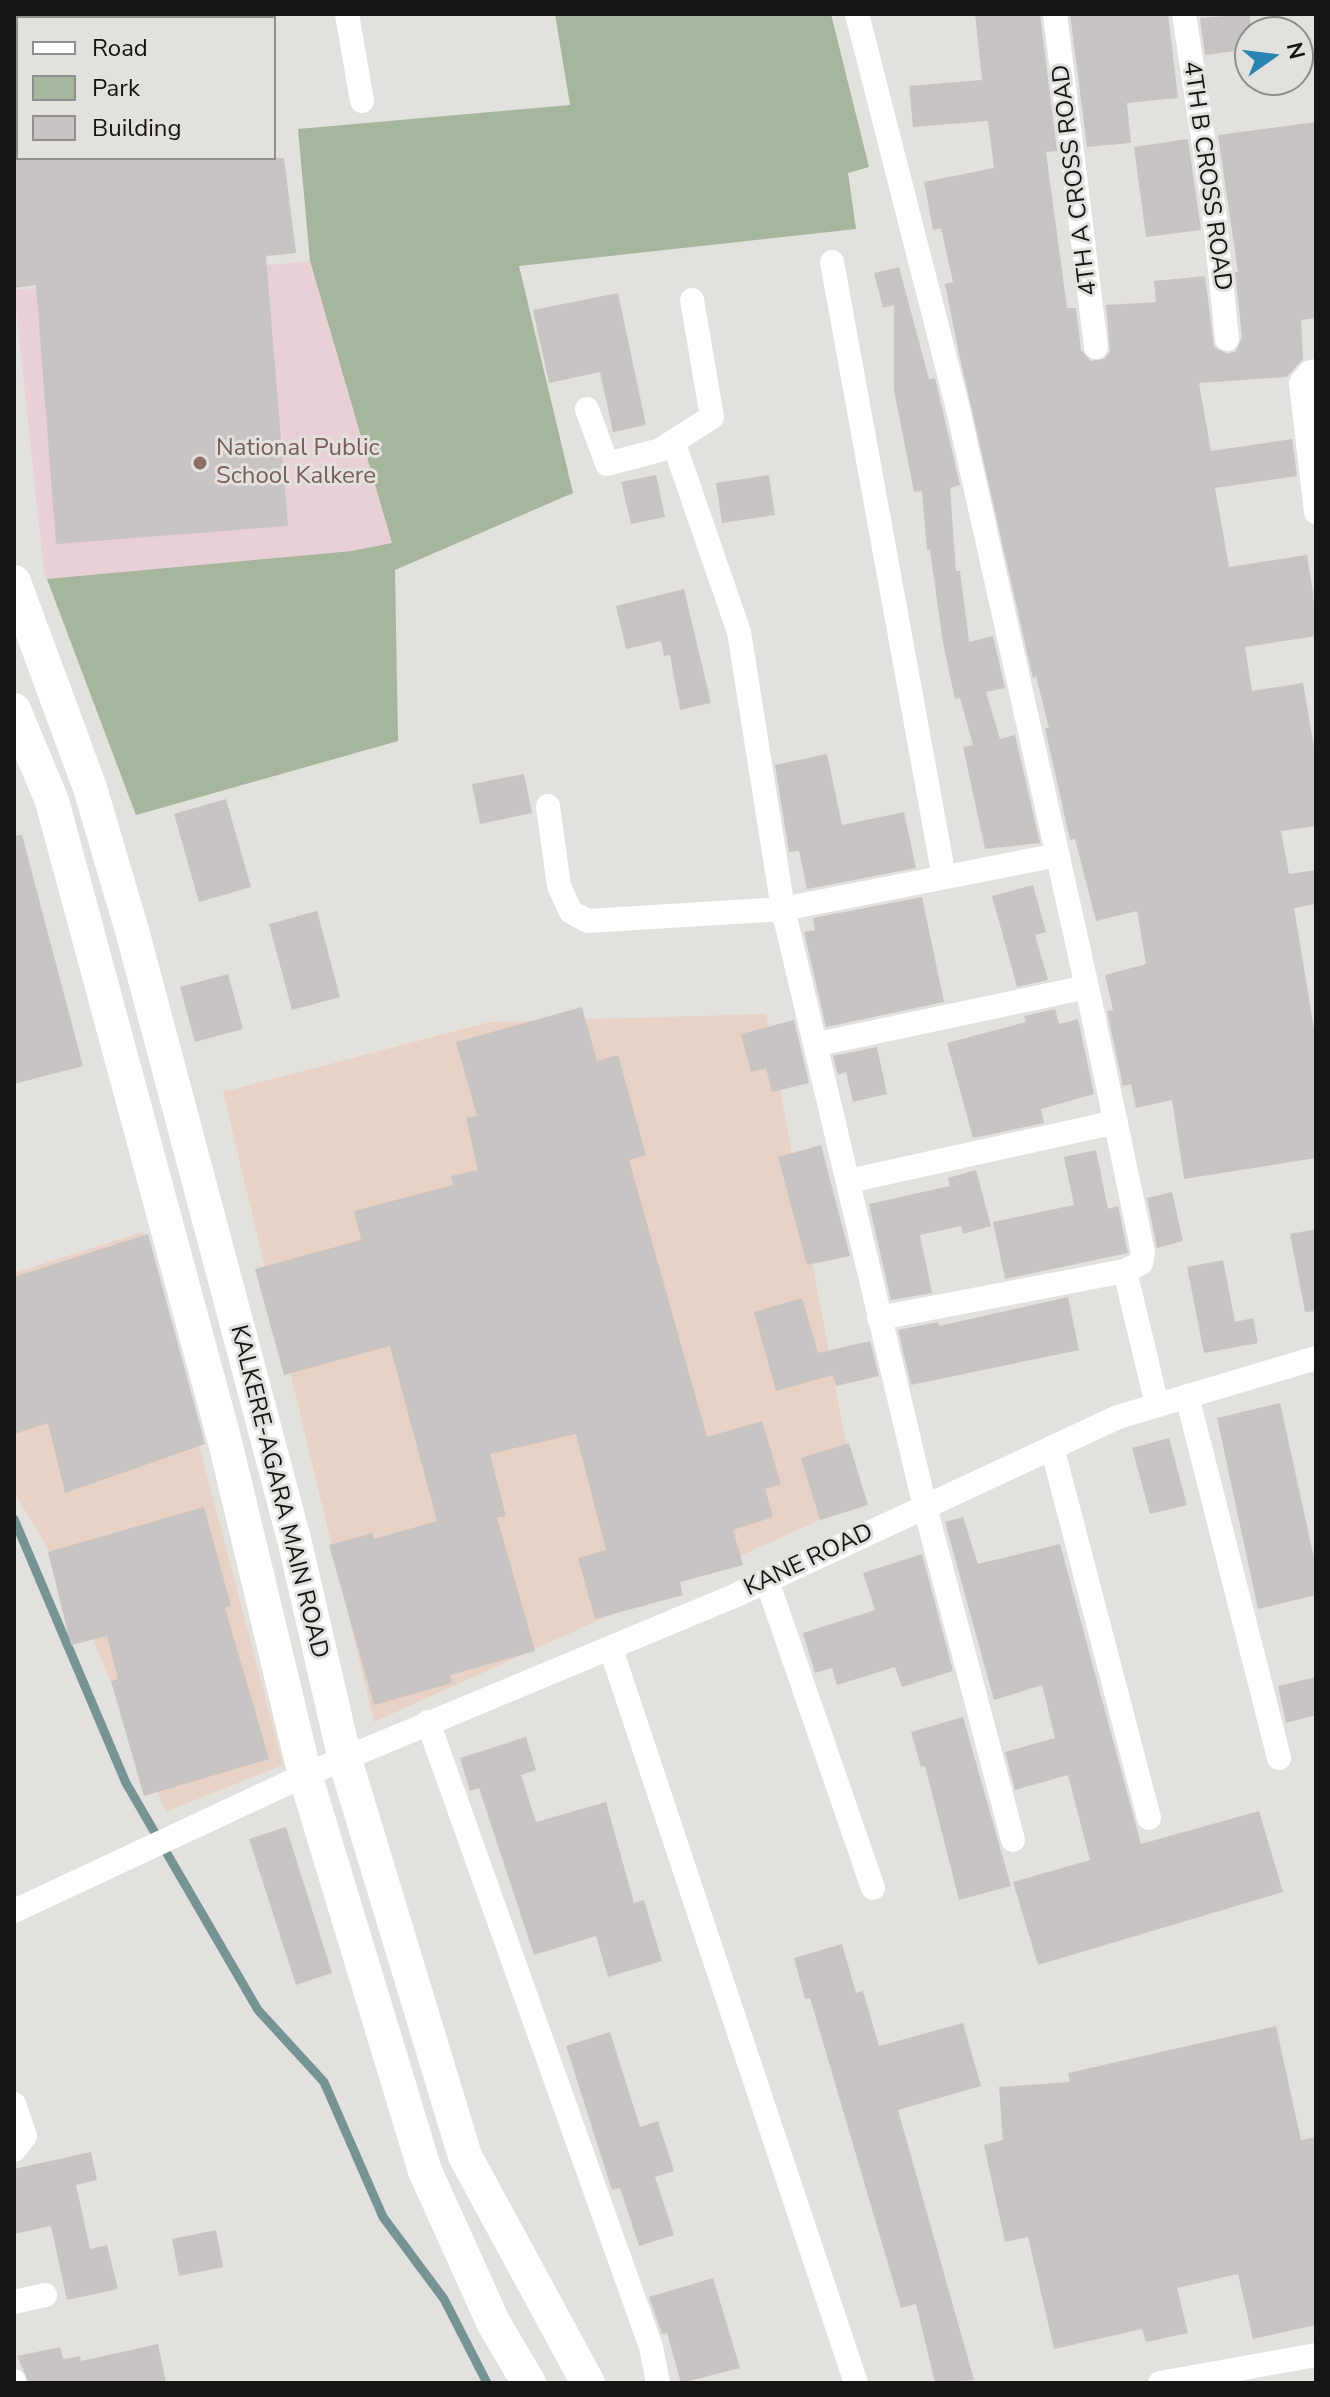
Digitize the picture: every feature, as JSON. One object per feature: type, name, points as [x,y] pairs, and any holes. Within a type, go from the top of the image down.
[{"type":"street","points":[[347,14],[362,101]]},
{"type":"street","points":[[857,14],[958,409],[1143,1252],[1141,1263],[1125,1271],[879,1318]]},
{"type":"street","name":"4TH A CROSS ROAD","points":[[1055,14],[1096,347]]},
{"type":"street","name":"4TH B CROSS ROAD","points":[[1184,14],[1214,211],[1227,339]]},
{"type":"street","points":[[832,262],[944,877]]},
{"type":"street","points":[[587,409],[607,464],[674,444],[712,417],[692,300]]},
{"type":"street","points":[[1316,371],[1310,372],[1301,383],[1316,512]]},
{"type":"street","points":[[674,444],[739,632],[783,909],[818,1044],[925,1507],[1013,1840]]},
{"type":"street","name":"KALKERE-AGARA MAIN ROAD","points":[[14,590],[90,788],[133,934],[295,1543],[345,1760],[465,2156],[588,2383]]},
{"type":"street","name":"KALKERE-AGARA MAIN ROAD","points":[[14,710],[52,801],[225,1442],[305,1775],[425,2171],[494,2324],[529,2383]]},
{"type":"street","points":[[548,806],[559,886],[571,912],[588,921],[783,909],[1058,855]]},
{"type":"street","points":[[818,1044],[1087,987]]},
{"type":"street","points":[[849,1181],[1116,1122]]},
{"type":"street","points":[[1125,1271],[1157,1405]]},
{"type":"street","name":"KANE ROAD","points":[[14,1911],[305,1775],[767,1581],[1118,1417],[1316,1358]]},
{"type":"street","points":[[1187,1396],[1279,1758]]},
{"type":"street","points":[[1052,1447],[1149,1818]]},
{"type":"street","points":[[767,1581],[873,1888]]},
{"type":"street","points":[[611,1649],[856,2383]]},
{"type":"street","points":[[428,1722],[651,2347],[658,2383]]},
{"type":"street","points":[[14,2104],[25,2136],[14,2150]]},
{"type":"street","points":[[14,2302],[45,2295]]},
{"type":"street","points":[[1170,2383],[1316,2355]]},
{"type":"shaded area","name":"National Public School Kalkere","points":[[310,261],[392,543],[398,741],[136,815],[44,571],[14,290]]},
{"type":"shaded area","points":[[766,1014],[857,1503],[374,1722],[223,1092],[490,1022]]},
{"type":"shaded area","points":[[143,1232],[283,1765],[166,1812],[70,1585],[14,1492],[14,1273]]},
{"type":"green space","points":[[555,14],[831,14],[869,167],[848,173],[856,229],[519,266],[573,493],[395,570],[398,741],[136,815],[47,579],[352,551],[392,543],[310,261],[298,129],[570,105]]},
{"type":"building","points":[[975,14],[1040,14],[1057,151],[1046,152],[1067,308],[1076,308],[1081,350],[1091,361],[1104,359],[1110,352],[1106,305],[1156,302],[1154,281],[1205,276],[1214,347],[1228,354],[1236,351],[1242,337],[1235,272],[1238,272],[1218,135],[1316,122],[1316,318],[1301,320],[1303,359],[1287,377],[1199,383],[1211,451],[1292,439],[1297,476],[1215,488],[1229,567],[1307,555],[1313,593],[1316,636],[1245,647],[1252,691],[1303,683],[1316,759],[1316,826],[1281,831],[1289,874],[1316,870],[1316,904],[1294,908],[1316,1041],[1316,1158],[1184,1179],[1172,1100],[1136,1108],[1131,1084],[1123,1086],[1107,1011],[1113,1010],[1105,975],[1146,964],[1137,911],[1096,921],[1075,839],[1070,840],[1045,728],[1049,728],[1036,676],[1033,678],[958,349],[945,284],[953,282],[941,228],[933,230],[924,182],[994,168],[988,121],[913,127],[909,86],[982,80]]},
{"type":"building","points":[[1070,14],[1168,14],[1178,98],[1127,103],[1131,143],[1087,147]]},
{"type":"building","points":[[1250,14],[1234,16],[1234,51],[1205,55],[1200,18]]},
{"type":"building","points":[[1188,139],[1201,230],[1146,237],[1134,147]]},
{"type":"building","points":[[14,158],[284,158],[296,253],[266,256],[288,526],[56,544],[36,285],[14,288]]},
{"type":"building","points":[[899,267],[929,379],[935,378],[960,485],[950,488],[956,571],[960,571],[969,642],[993,636],[1005,688],[986,692],[1000,739],[1015,735],[1040,843],[985,849],[963,747],[973,745],[960,698],[955,699],[943,643],[930,550],[927,550],[922,491],[914,492],[894,390],[894,305],[883,308],[874,273]]},
{"type":"building","points":[[618,293],[646,425],[613,432],[600,372],[549,383],[533,310]]},
{"type":"building","points":[[656,475],[665,517],[631,524],[621,482]]},
{"type":"building","points":[[769,475],[775,515],[722,523],[716,483]]},
{"type":"building","points":[[684,589],[711,703],[680,710],[670,655],[664,656],[661,641],[626,649],[616,606]]},
{"type":"building","points":[[827,754],[842,825],[904,812],[916,868],[807,889],[799,851],[789,852],[775,765]]},
{"type":"building","points":[[524,774],[532,813],[480,824],[472,784]]},
{"type":"building","points":[[226,799],[251,887],[199,902],[174,814]]},
{"type":"building","points":[[22,835],[83,1066],[14,1084],[14,836]]},
{"type":"building","points":[[1033,885],[1046,932],[1035,935],[1048,980],[1017,987],[992,896]]},
{"type":"building","points":[[922,897],[944,1002],[826,1027],[804,932],[815,930],[813,918]]},
{"type":"building","points":[[317,911],[340,997],[292,1010],[269,924]]},
{"type":"building","points":[[228,974],[243,1029],[195,1042],[180,987]]},
{"type":"building","points":[[582,1007],[597,1061],[618,1055],[646,1155],[629,1160],[707,1437],[762,1421],[781,1484],[765,1489],[773,1517],[733,1530],[743,1565],[680,1582],[683,1595],[595,1619],[578,1558],[606,1550],[576,1434],[490,1454],[506,1516],[497,1518],[535,1651],[450,1675],[452,1683],[374,1705],[329,1545],[372,1533],[374,1539],[437,1521],[390,1346],[284,1375],[255,1269],[361,1240],[354,1211],[453,1185],[451,1176],[478,1170],[466,1118],[477,1116],[456,1042]]},
{"type":"building","points":[[1055,1009],[1059,1024],[1078,1019],[1094,1094],[1041,1109],[1044,1123],[973,1138],[947,1043],[1026,1022],[1024,1016]]},
{"type":"building","points":[[794,1020],[809,1083],[772,1092],[766,1068],[751,1072],[741,1034]]},
{"type":"building","points":[[877,1047],[887,1094],[853,1102],[846,1072],[838,1075],[833,1056]]},
{"type":"building","points":[[821,1145],[850,1256],[807,1265],[778,1157]]},
{"type":"building","points":[[1096,1150],[1108,1209],[1118,1206],[1128,1253],[1005,1279],[993,1222],[1074,1205],[1064,1157]]},
{"type":"building","points":[[976,1170],[991,1226],[963,1234],[961,1226],[920,1235],[932,1293],[891,1300],[869,1204],[950,1186],[948,1178]]},
{"type":"building","points":[[1172,1192],[1183,1241],[1157,1248],[1147,1198]]},
{"type":"building","points":[[1316,1229],[1316,1311],[1305,1312],[1290,1234]]},
{"type":"building","points":[[148,1234],[205,1444],[65,1493],[48,1423],[14,1434],[14,1277]]},
{"type":"building","points":[[1223,1260],[1235,1322],[1253,1318],[1258,1343],[1204,1353],[1187,1267]]},
{"type":"building","points":[[1068,1297],[1079,1350],[911,1385],[898,1330],[938,1322],[939,1326]]},
{"type":"building","points":[[802,1298],[818,1353],[870,1341],[879,1376],[836,1386],[833,1375],[776,1391],[754,1312]]},
{"type":"building","points":[[1280,1403],[1316,1567],[1316,1595],[1258,1609],[1217,1418]]},
{"type":"building","points":[[1169,1438],[1187,1505],[1150,1514],[1132,1448]]},
{"type":"building","points":[[849,1443],[868,1505],[820,1520],[801,1458]]},
{"type":"building","points":[[204,1507],[231,1606],[225,1608],[269,1759],[144,1796],[111,1681],[118,1679],[107,1636],[71,1645],[48,1552]]},
{"type":"building","points":[[963,1517],[978,1564],[1060,1544],[1141,1844],[1259,1811],[1283,1892],[1038,1965],[1013,1882],[1090,1860],[1068,1775],[1015,1790],[1005,1752],[1055,1738],[1042,1685],[994,1700],[945,1522]]},
{"type":"building","points":[[922,1554],[953,1671],[902,1687],[895,1667],[837,1685],[832,1668],[815,1673],[803,1633],[875,1610],[863,1573]]},
{"type":"building","points":[[1316,1677],[1316,1715],[1286,1723],[1278,1686]]},
{"type":"building","points":[[963,1717],[1011,1886],[959,1900],[925,1766],[921,1767],[911,1732]]},
{"type":"building","points":[[526,1737],[536,1770],[521,1775],[536,1822],[606,1802],[634,1903],[644,1900],[662,1961],[608,1977],[596,1936],[534,1955],[479,1788],[470,1791],[460,1758]]},
{"type":"building","points":[[286,1827],[332,1973],[296,1985],[249,1839]]},
{"type":"building","points":[[842,1944],[856,1993],[863,1991],[879,2046],[963,2023],[981,2086],[898,2110],[974,2380],[935,2383],[916,2304],[901,2308],[810,1998],[805,1999],[794,1958]]},
{"type":"building","points":[[1276,2026],[1301,2140],[1316,2137],[1316,2325],[1253,2339],[1238,2274],[1177,2288],[1188,2333],[1146,2342],[1142,2329],[1054,2349],[1028,2237],[1005,2242],[984,2145],[1003,2140],[999,2087],[1070,2082],[1068,2073]]},
{"type":"building","points":[[610,2032],[640,2127],[658,2121],[674,2171],[655,2177],[674,2235],[639,2246],[620,2188],[612,2190],[566,2046]]},
{"type":"building","points":[[91,2152],[97,2180],[76,2185],[90,2249],[107,2245],[118,2289],[67,2300],[51,2226],[14,2234],[14,2169]]},
{"type":"building","points":[[216,2230],[223,2267],[179,2276],[172,2239]]},
{"type":"building","points":[[713,2278],[740,2368],[681,2383],[667,2333],[662,2334],[649,2297]]},
{"type":"building","points":[[158,2344],[166,2383],[29,2383],[17,2356],[60,2347],[63,2359],[80,2356],[81,2361]]},
{"type":"waterway","points":[[14,1519],[126,1783],[258,2010],[324,2082],[383,2217],[444,2299],[487,2383]]},
{"type":"place","name":"National Public School Kalkere","points":[[200,463]]}]
